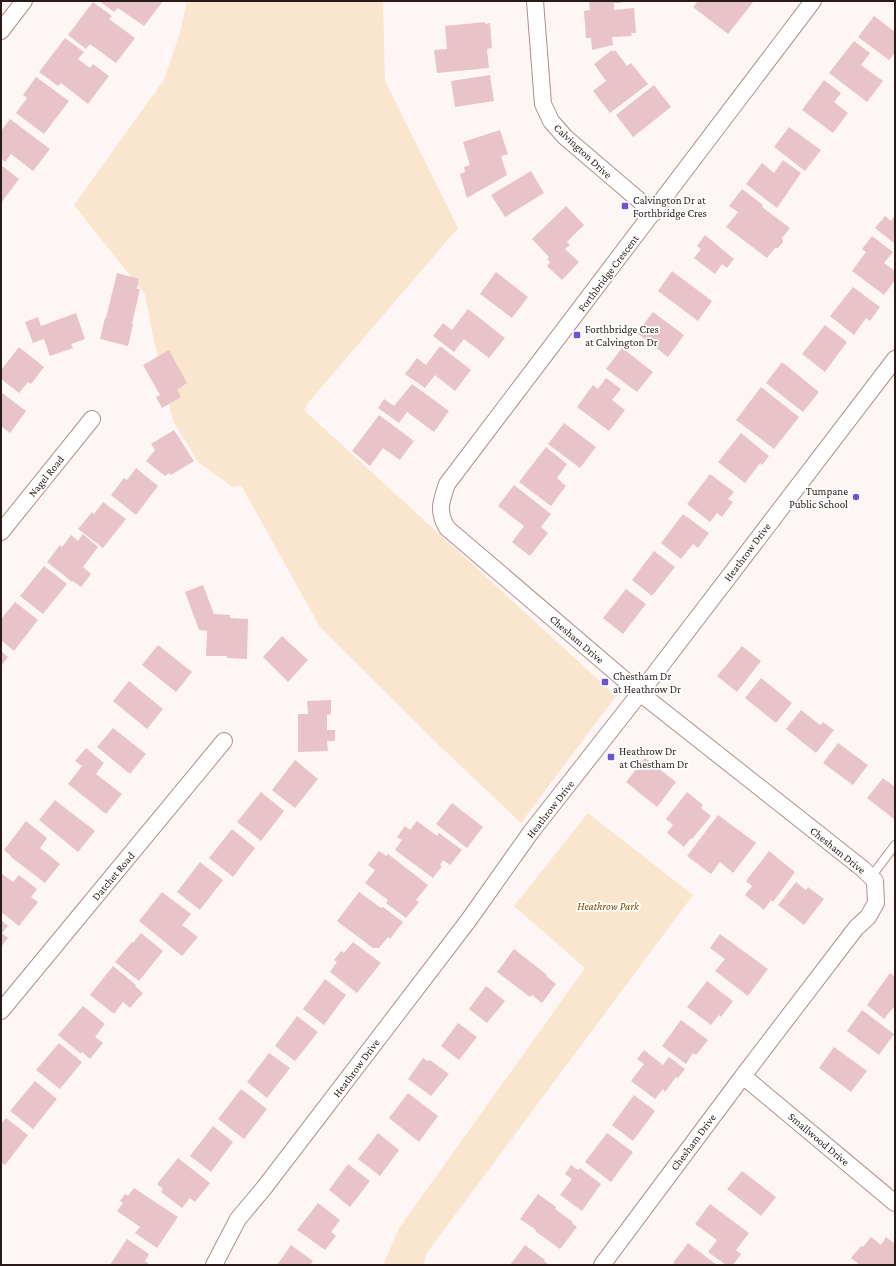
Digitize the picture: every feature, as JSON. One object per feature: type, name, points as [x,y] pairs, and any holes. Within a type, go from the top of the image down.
[{"type":"street","points":[[1,31],[24,1]]},
{"type":"street","name":"Calvington Drive","points":[[535,1],[543,104],[551,121],[565,137],[654,213]]},
{"type":"street","name":"Forthbridge Crescent","points":[[440,511],[442,498],[447,484],[654,213],[813,1]]},
{"type":"street","name":"Heathrow Drive","points":[[214,1265],[238,1219],[264,1188],[468,921],[532,832],[895,359]]},
{"type":"street","name":"Nagel Road","points":[[1,532],[92,419]]},
{"type":"street","name":"Chesham Drive","points":[[440,511],[447,528],[640,693],[863,868],[875,881],[876,903],[868,917],[856,928],[602,1265]]},
{"type":"street","name":"Datchet Road","points":[[1,1011],[224,741]]},
{"type":"street","name":"Smallwood Drive","points":[[743,1076],[895,1202]]},
{"type":"lane","points":[[871,877],[895,845]]},
{"type":"green space","points":[[187,1],[383,1],[385,81],[458,228],[307,404],[305,411],[616,696],[521,823],[445,751],[320,627],[241,485],[233,487],[198,462],[173,421],[153,336],[145,294],[74,205],[164,80],[180,33]]},
{"type":"green space","name":"Heathrow Park","points":[[588,813],[693,895],[426,1254],[424,1265],[383,1265],[399,1228],[585,968],[514,906]]},
{"type":"building","points":[[99,1],[163,1],[144,26],[118,8],[114,12]]},
{"type":"building","points":[[589,1],[621,1],[621,3],[614,3],[614,10],[634,8],[636,33],[631,33],[632,36],[612,37],[613,45],[592,50],[591,38],[586,38],[584,11],[590,10]]},
{"type":"building","points":[[698,1],[754,1],[728,34],[693,7]]},
{"type":"building","points":[[93,2],[112,16],[109,19],[135,38],[116,63],[90,44],[86,49],[68,35]]},
{"type":"building","points":[[874,16],[895,32],[895,53],[889,60],[858,37]]},
{"type":"building","points":[[485,22],[485,24],[490,23],[492,48],[487,49],[489,68],[437,73],[434,50],[447,49],[445,26]]},
{"type":"building","points":[[65,38],[84,52],[78,59],[90,68],[93,64],[109,76],[88,104],[61,83],[58,86],[39,72]]},
{"type":"building","points":[[854,41],[870,53],[861,65],[883,81],[867,102],[829,73]]},
{"type":"building","points":[[612,50],[614,52],[615,50],[627,66],[631,63],[648,84],[610,113],[593,91],[606,81],[594,64]]},
{"type":"building","points":[[490,75],[494,101],[455,107],[451,81]]},
{"type":"building","points":[[36,77],[69,101],[44,134],[16,113],[27,98],[23,95]]},
{"type":"building","points":[[824,80],[841,93],[834,102],[848,113],[833,133],[802,110]]},
{"type":"building","points":[[654,85],[671,107],[633,137],[616,115]]},
{"type":"building","points":[[10,119],[50,149],[33,171],[11,154],[5,162],[1,159],[1,131]]},
{"type":"building","points":[[789,127],[821,150],[805,171],[774,147]]},
{"type":"building","points":[[500,130],[508,154],[501,156],[507,175],[467,198],[460,174],[465,172],[464,167],[470,165],[463,142]]},
{"type":"building","points":[[783,160],[801,173],[777,208],[746,184],[762,163],[774,173]]},
{"type":"building","points":[[1,165],[19,179],[1,203]]},
{"type":"building","points":[[531,171],[544,193],[505,217],[491,195]]},
{"type":"building","points":[[742,189],[763,205],[762,207],[790,228],[782,238],[783,242],[778,248],[775,248],[767,258],[726,227],[738,212],[729,206]]},
{"type":"building","points":[[566,206],[584,225],[567,242],[570,245],[565,249],[579,262],[562,280],[547,266],[550,262],[547,259],[549,257],[532,239]]},
{"type":"building","points":[[895,215],[895,244],[875,228],[885,216],[891,221]]},
{"type":"building","points":[[705,235],[734,259],[727,268],[722,264],[715,274],[694,258],[701,249],[697,246]]},
{"type":"building","points":[[872,236],[893,252],[884,263],[895,271],[895,280],[884,295],[852,271],[866,252],[862,249]]},
{"type":"building","points":[[672,271],[712,301],[698,321],[658,291]]},
{"type":"building","points":[[496,272],[528,297],[512,318],[480,294]]},
{"type":"building","points":[[117,273],[139,279],[137,289],[140,289],[128,346],[100,339]]},
{"type":"building","points":[[853,287],[880,307],[870,321],[866,318],[854,335],[830,316]]},
{"type":"building","points":[[468,309],[505,338],[489,358],[464,339],[454,352],[433,336],[443,323],[452,330]]},
{"type":"building","points":[[653,312],[684,335],[668,357],[637,333]]},
{"type":"building","points":[[76,313],[85,339],[71,344],[73,348],[50,356],[44,339],[33,343],[25,322],[38,317],[41,326]]},
{"type":"building","points":[[825,325],[847,342],[825,372],[802,354]]},
{"type":"building","points":[[440,346],[471,370],[455,391],[435,375],[425,388],[405,374],[417,358],[426,365]]},
{"type":"building","points":[[19,347],[44,367],[31,384],[28,382],[19,393],[1,379],[1,370]]},
{"type":"building","points":[[622,348],[653,372],[637,392],[606,369]]},
{"type":"building","points":[[169,350],[187,383],[177,390],[181,397],[162,408],[156,397],[160,395],[143,365]]},
{"type":"building","points":[[782,362],[819,392],[803,412],[766,383]]},
{"type":"building","points":[[606,378],[621,389],[612,400],[625,410],[609,431],[577,407],[593,385],[598,389]]},
{"type":"building","points":[[412,384],[449,411],[434,432],[407,412],[399,423],[378,408],[384,399],[394,406]]},
{"type":"building","points":[[761,387],[799,417],[774,449],[736,420]]},
{"type":"building","points":[[1,392],[26,411],[10,433],[1,426]]},
{"type":"building","points":[[379,415],[414,441],[400,460],[383,448],[370,466],[352,451]]},
{"type":"building","points":[[564,423],[596,447],[580,468],[548,444]]},
{"type":"building","points":[[174,430],[194,461],[171,475],[169,473],[165,476],[146,461],[155,450],[151,444]]},
{"type":"building","points":[[741,433],[769,456],[762,465],[760,463],[745,483],[718,462]]},
{"type":"building","points":[[546,447],[567,464],[557,478],[566,486],[551,506],[519,482]]},
{"type":"building","points":[[136,468],[158,486],[136,515],[111,495],[124,478],[127,480]]},
{"type":"building","points":[[710,474],[734,492],[728,499],[733,502],[722,517],[717,513],[710,522],[687,504]]},
{"type":"building","points":[[514,485],[551,514],[541,527],[548,533],[530,556],[512,542],[524,526],[498,506]]},
{"type":"building","points":[[103,502],[126,519],[103,548],[78,529],[92,512],[94,514]]},
{"type":"building","points":[[683,514],[709,533],[698,548],[693,544],[681,559],[661,543]]},
{"type":"building","points":[[83,534],[98,547],[83,567],[91,574],[81,587],[73,581],[72,582],[47,562],[60,545],[62,547],[71,535],[78,541]]},
{"type":"building","points":[[654,551],[675,567],[652,596],[632,580]]},
{"type":"building","points":[[44,566],[67,584],[43,614],[20,596]]},
{"type":"building","points":[[203,585],[214,614],[230,615],[230,618],[248,619],[247,659],[227,658],[227,656],[206,656],[207,631],[199,630],[185,592]]},
{"type":"building","points":[[626,589],[646,604],[623,634],[603,618]]},
{"type":"building","points":[[15,602],[38,620],[14,651],[1,640],[1,616],[2,618]]},
{"type":"building","points":[[282,636],[308,660],[288,682],[263,657]]},
{"type":"building","points":[[158,645],[192,672],[176,692],[142,665]]},
{"type":"building","points":[[742,646],[761,661],[737,692],[717,676]]},
{"type":"building","points":[[1,651],[8,657],[1,666]]},
{"type":"building","points":[[761,678],[792,703],[776,723],[745,698]]},
{"type":"building","points":[[129,681],[163,709],[147,729],[113,701]]},
{"type":"building","points":[[331,700],[331,714],[327,715],[327,730],[335,730],[335,741],[327,741],[328,751],[298,752],[298,714],[308,714],[307,701]]},
{"type":"building","points":[[801,710],[820,725],[823,722],[834,730],[816,753],[786,729]]},
{"type":"building","points":[[113,728],[146,754],[130,774],[97,747]]},
{"type":"building","points":[[838,743],[868,765],[853,785],[823,763]]},
{"type":"building","points":[[86,748],[104,763],[96,774],[122,794],[106,814],[68,784],[82,766],[75,761]]},
{"type":"building","points":[[645,758],[676,782],[657,807],[626,782]]},
{"type":"building","points":[[295,760],[318,779],[295,808],[272,790]]},
{"type":"building","points":[[883,778],[895,787],[895,820],[867,798]]},
{"type":"building","points":[[261,792],[284,811],[261,841],[237,822]]},
{"type":"building","points":[[687,792],[703,805],[701,808],[711,816],[684,847],[667,833],[673,825],[666,819]]},
{"type":"building","points":[[55,800],[95,831],[78,852],[39,820]]},
{"type":"building","points":[[452,803],[483,827],[467,848],[436,824]]},
{"type":"building","points":[[718,815],[756,843],[733,873],[720,862],[711,874],[687,856]]},
{"type":"building","points":[[26,821],[47,838],[40,848],[60,864],[45,883],[4,850]]},
{"type":"building","points":[[417,821],[437,836],[439,833],[462,850],[450,865],[443,860],[440,865],[442,866],[433,878],[395,850],[402,840],[397,837],[405,826],[410,830]]},
{"type":"building","points":[[232,829],[255,848],[233,877],[209,858]]},
{"type":"building","points":[[379,851],[386,856],[388,854],[428,885],[416,900],[419,902],[406,918],[386,903],[388,900],[365,883],[375,870],[368,865]]},
{"type":"building","points":[[769,851],[795,872],[773,902],[771,900],[764,910],[745,895],[752,886],[746,881]]},
{"type":"building","points":[[200,862],[223,880],[200,910],[177,892]]},
{"type":"building","points":[[1,873],[13,882],[19,875],[37,889],[31,897],[38,902],[19,926],[1,912]]},
{"type":"building","points":[[796,882],[806,890],[808,887],[824,899],[804,925],[778,905]]},
{"type":"building","points":[[162,892],[191,914],[182,925],[198,937],[182,956],[139,921]]},
{"type":"building","points":[[359,892],[403,922],[390,939],[388,937],[379,948],[373,948],[337,921]]},
{"type":"building","points":[[1,920],[8,926],[2,933],[8,938],[1,947]]},
{"type":"building","points":[[141,933],[163,951],[139,981],[115,962]]},
{"type":"building","points":[[720,934],[768,969],[748,996],[715,971],[725,959],[710,948]]},
{"type":"building","points":[[353,942],[381,963],[357,993],[330,972],[337,962],[334,960],[341,951],[344,953]]},
{"type":"building","points":[[514,949],[556,984],[542,1003],[532,995],[530,997],[497,972]]},
{"type":"building","points":[[113,966],[136,985],[135,986],[143,993],[130,1008],[123,1002],[114,1014],[90,995]]},
{"type":"building","points":[[890,973],[895,977],[895,1009],[893,1008],[884,1019],[867,1005]]},
{"type":"building","points":[[325,979],[346,995],[324,1025],[303,1009]]},
{"type":"building","points":[[707,981],[733,1001],[721,1017],[719,1015],[711,1025],[687,1007]]},
{"type":"building","points":[[486,986],[505,1001],[487,1023],[469,1009]]},
{"type":"building","points":[[83,1006],[105,1024],[95,1037],[103,1043],[90,1059],[82,1052],[81,1054],[58,1035]]},
{"type":"building","points":[[862,1010],[894,1034],[879,1055],[847,1031]]},
{"type":"building","points":[[297,1016],[318,1032],[295,1061],[275,1046]]},
{"type":"building","points":[[681,1020],[708,1040],[696,1055],[693,1053],[686,1064],[662,1046]]},
{"type":"building","points":[[458,1023],[477,1037],[459,1060],[441,1046]]},
{"type":"building","points":[[59,1043],[82,1062],[60,1089],[36,1070]]},
{"type":"building","points":[[834,1047],[867,1071],[851,1092],[819,1068]]},
{"type":"building","points":[[644,1050],[663,1065],[669,1057],[685,1069],[678,1078],[676,1077],[665,1092],[663,1089],[655,1099],[631,1081],[644,1064],[637,1059]]},
{"type":"building","points":[[269,1053],[290,1068],[267,1098],[247,1082]]},
{"type":"building","points":[[423,1058],[428,1061],[430,1060],[449,1074],[431,1096],[408,1079]]},
{"type":"building","points":[[35,1081],[57,1099],[33,1129],[10,1111]]},
{"type":"building","points":[[241,1089],[267,1109],[244,1139],[218,1119]]},
{"type":"building","points":[[408,1093],[438,1116],[419,1142],[389,1118]]},
{"type":"building","points":[[634,1095],[655,1111],[633,1141],[612,1125]]},
{"type":"building","points":[[6,1118],[28,1135],[5,1165],[1,1163],[1,1124]]},
{"type":"building","points":[[213,1126],[233,1142],[211,1172],[190,1156]]},
{"type":"building","points":[[378,1133],[399,1150],[380,1176],[358,1159]]},
{"type":"building","points":[[607,1133],[633,1152],[611,1182],[585,1162]]},
{"type":"building","points":[[178,1158],[210,1183],[195,1202],[190,1198],[182,1208],[161,1192],[163,1189],[157,1184]]},
{"type":"building","points":[[348,1164],[370,1181],[350,1207],[329,1190]]},
{"type":"building","points":[[571,1165],[578,1170],[580,1168],[601,1184],[582,1211],[560,1195],[572,1179],[565,1174]]},
{"type":"building","points":[[742,1171],[776,1197],[761,1216],[727,1189]]},
{"type":"building","points":[[134,1188],[178,1217],[157,1248],[135,1233],[140,1227],[117,1211],[123,1203],[120,1201],[125,1194],[128,1196]]},
{"type":"building","points":[[538,1194],[556,1207],[555,1209],[573,1222],[572,1223],[577,1227],[560,1249],[520,1219]]},
{"type":"building","points":[[318,1203],[340,1220],[331,1232],[336,1236],[325,1250],[297,1230]]},
{"type":"building","points":[[710,1204],[749,1233],[736,1250],[741,1254],[733,1265],[726,1265],[708,1252],[717,1240],[695,1224]]},
{"type":"building","points":[[871,1237],[881,1245],[886,1237],[895,1244],[895,1265],[860,1265],[851,1258]]},
{"type":"building","points":[[127,1239],[149,1254],[145,1261],[150,1265],[110,1265]]},
{"type":"building","points":[[688,1243],[717,1265],[676,1265],[673,1263]]},
{"type":"building","points":[[291,1245],[313,1261],[310,1265],[277,1265]]},
{"type":"building","points":[[525,1245],[545,1260],[544,1261],[548,1264],[510,1265]]},
{"type":"place","name":"Calvington Dr at Forthbridge Cres","points":[[625,206]]},
{"type":"place","name":"Forthbridge Cres at Calvington Dr","points":[[577,335]]},
{"type":"place","name":"Tumpane Public School","points":[[856,497]]},
{"type":"place","name":"Chestham Dr at Heathrow Dr","points":[[605,682]]},
{"type":"place","name":"Heathrow Dr at Chestham Dr","points":[[611,757]]}]
